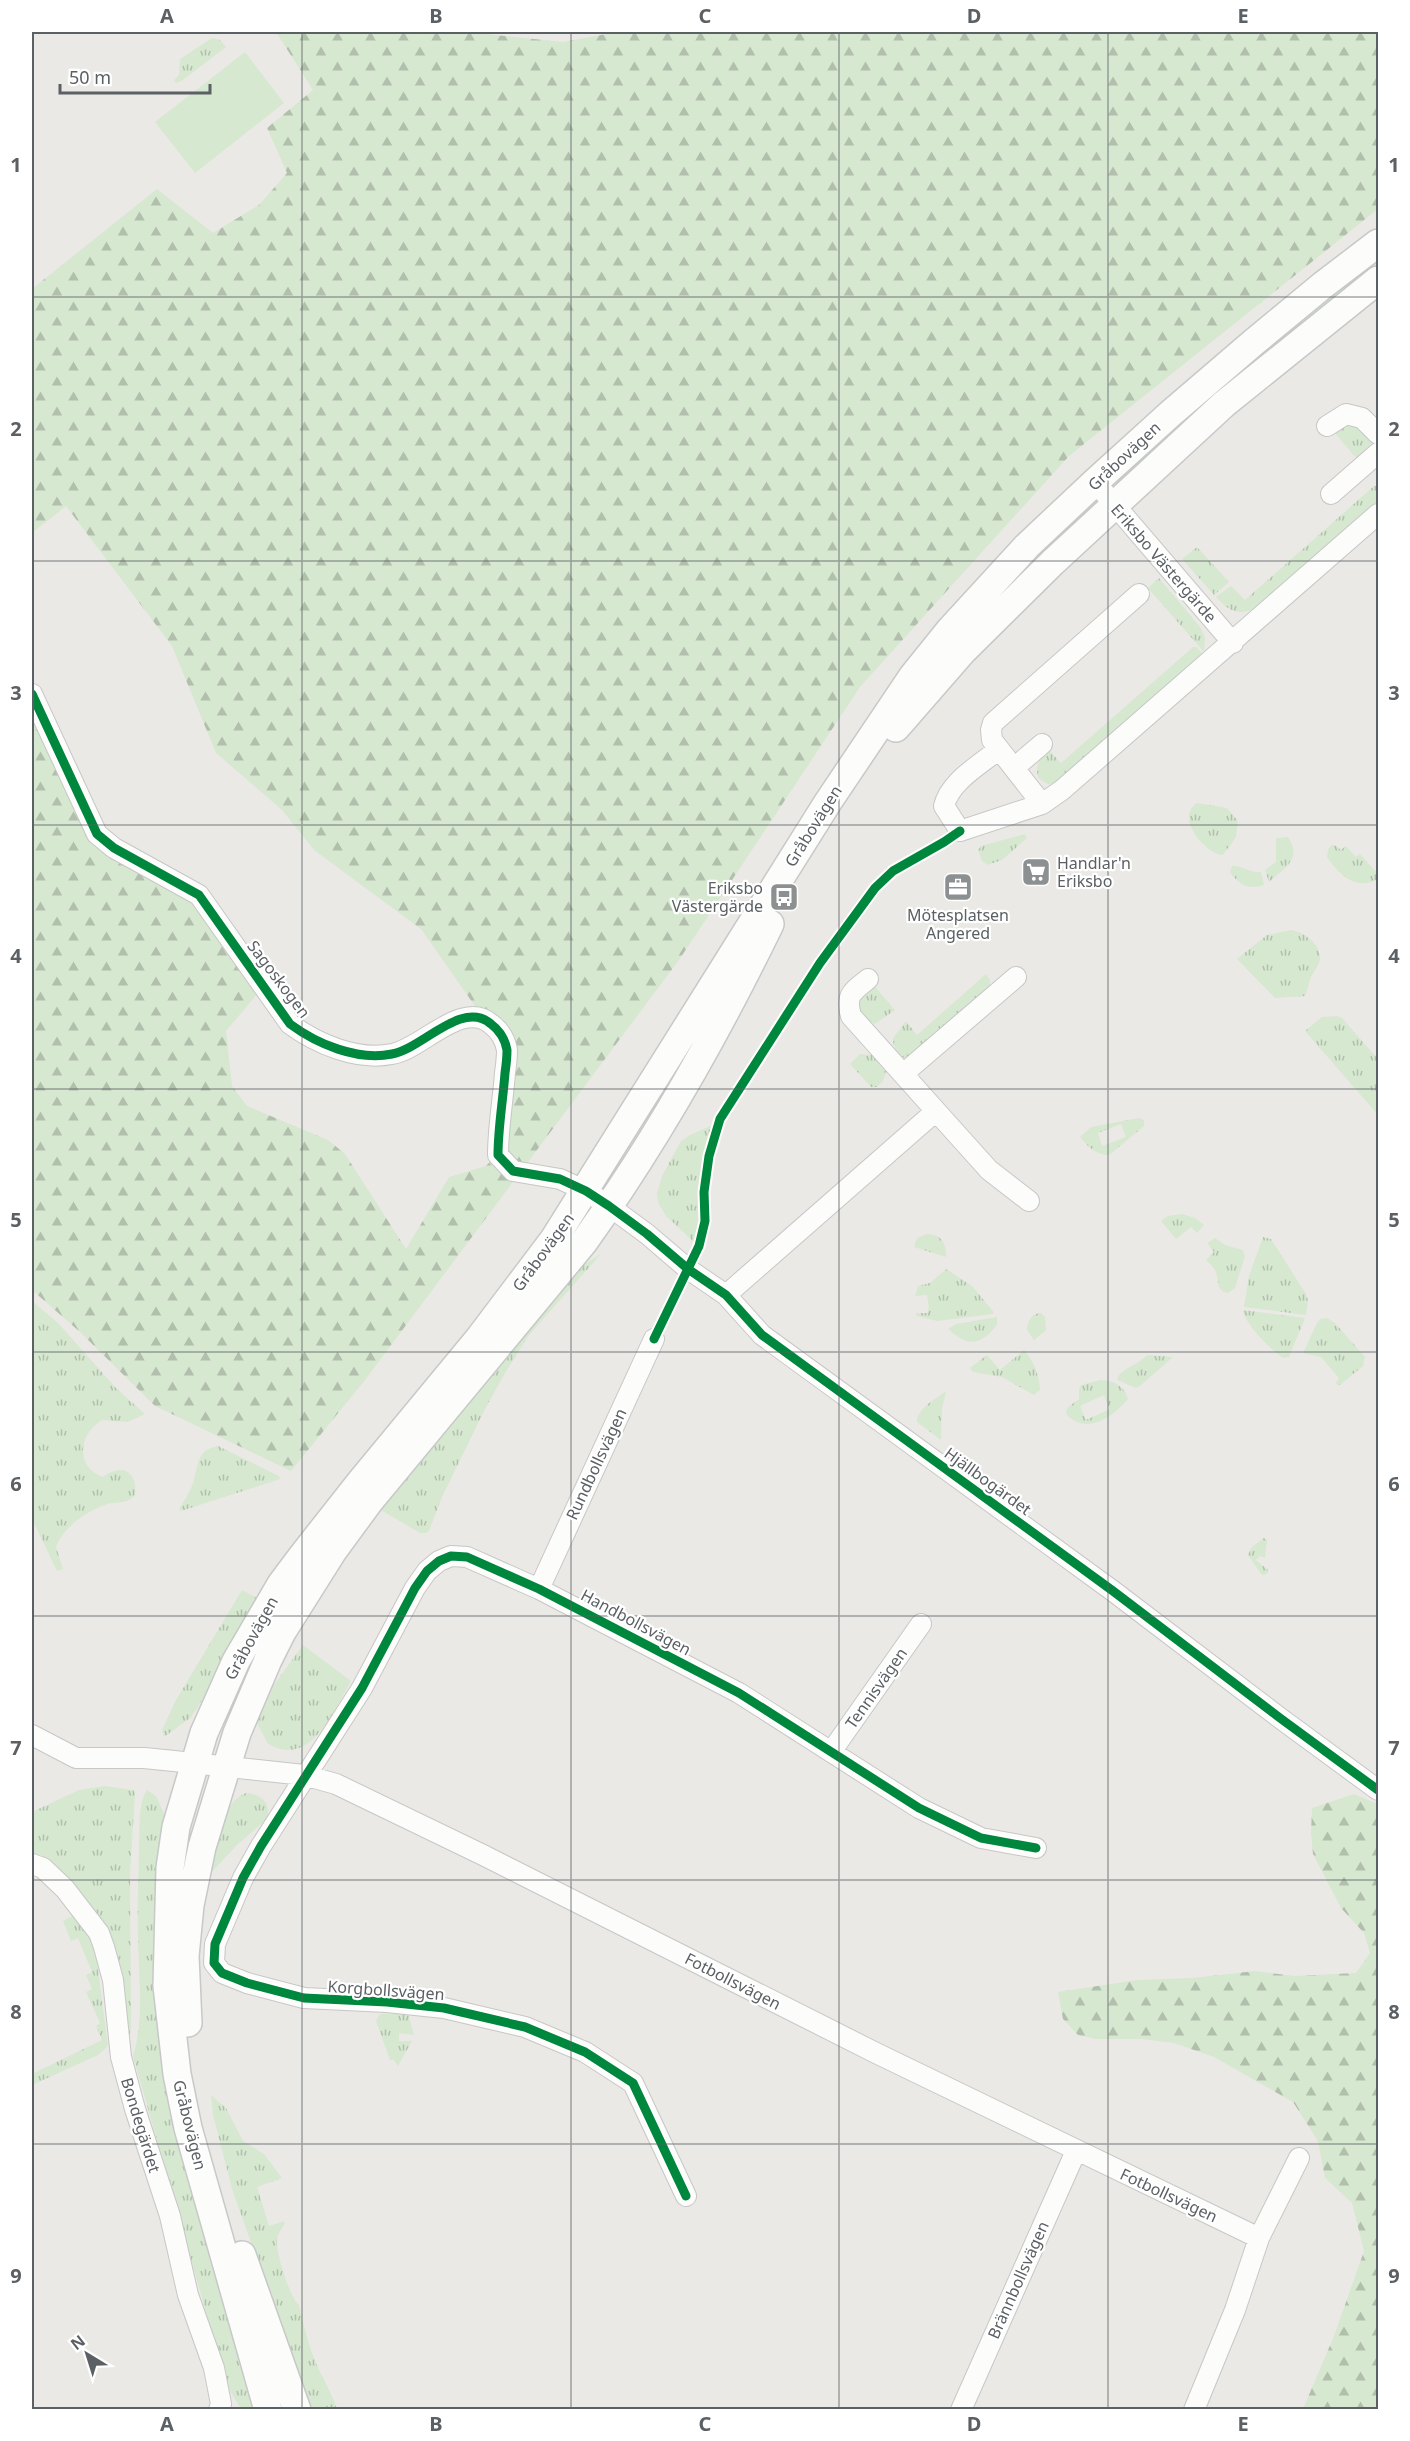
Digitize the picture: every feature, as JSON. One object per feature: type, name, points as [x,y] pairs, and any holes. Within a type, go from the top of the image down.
[{"type":"main road","name":"Gråbovägen","points":[[268,2409],[188,2128],[177,2074],[168,1986],[170,1868],[176,1827],[204,1733],[251,1634],[282,1584],[361,1480],[480,1337],[554,1239],[828,802],[912,677],[949,631],[1021,553],[1170,414],[1323,285],[1378,243]]},
{"type":"main road","name":"Gråbovägen","points":[[297,2409],[231,2223],[201,2122],[188,2020],[185,1956],[190,1905],[202,1847],[225,1767],[255,1687],[282,1632],[333,1551],[369,1502],[584,1242],[609,1206],[673,1105],[761,944],[784,897],[853,785],[914,706],[963,651],[1052,563],[1224,404],[1378,280]]},
{"type":"street","points":[[1327,426],[1346,414],[1362,418],[1378,434]]},
{"type":"street","points":[[1331,494],[1378,453]]},
{"type":"street","name":"Eriksbo Västergärde","points":[[1095,482],[1233,643]]},
{"type":"street","points":[[999,749],[947,795],[944,806],[960,831],[1042,804],[1062,790],[1378,514]]},
{"type":"street","points":[[1042,804],[992,740],[993,723],[1139,594]]},
{"type":"street","name":"Sagoskogen","points":[[32,694],[97,834],[114,848],[199,895],[290,1024],[305,1035],[329,1046],[358,1055],[376,1056],[403,1052],[464,1017],[487,1020],[499,1030],[507,1050],[498,1155],[513,1172],[560,1179],[586,1191]]},
{"type":"street","points":[[1014,768],[1042,744]]},
{"type":"street","points":[[903,1074],[1016,977]]},
{"type":"street","points":[[868,979],[852,993],[847,1002],[851,1016],[989,1170],[1029,1201]]},
{"type":"street","points":[[726,1295],[936,1111]]},
{"type":"street","name":"Hjällbogärdet","points":[[586,1191],[647,1234],[687,1269],[726,1295],[762,1335],[1113,1591],[1378,1790]]},
{"type":"street","name":"Rundbollsvägen","points":[[538,1589],[654,1339]]},
{"type":"street","name":"Handbollsvägen","points":[[304,1775],[362,1688],[416,1588],[428,1571],[439,1561],[452,1556],[467,1557],[538,1589],[739,1693],[919,1808],[981,1838],[1036,1848]]},
{"type":"street","name":"Tennisvägen","points":[[831,1752],[921,1624]]},
{"type":"street","name":"Fotbollsvägen","points":[[32,1735],[75,1758],[144,1758],[304,1775],[336,1784],[1076,2151],[1259,2238]]},
{"type":"street","name":"Korgbollsvägen","points":[[304,1775],[243,1878],[215,1944],[214,1962],[222,1973],[247,1983],[304,1998],[387,2002],[444,2008],[525,2027],[585,2052],[633,2083],[686,2196]]},
{"type":"street","name":"Bondegärdet","points":[[32,1864],[43,1868],[65,1889],[99,1933],[104,1947],[113,1980],[121,2057],[135,2109],[170,2216],[188,2295],[214,2368],[221,2404],[219,2409]]},
{"type":"street","name":"Brännbollsvägen","points":[[961,2409],[1076,2151]]},
{"type":"street","points":[[1194,2409],[1235,2310],[1259,2238],[1299,2158]]},
{"type":"green space","points":[[276,32],[479,32],[563,42],[617,32],[1378,32],[1378,209],[1069,456],[860,687],[679,960],[365,1380],[291,1471],[155,1406],[80,1332],[32,1290],[32,707],[88,833],[192,896],[258,993],[226,1031],[232,1086],[247,1106],[328,1140],[345,1154],[406,1249],[449,1177],[486,1166],[509,1142],[498,1039],[421,929],[314,850],[282,810],[216,753],[172,646],[66,506],[32,533],[32,289],[157,189],[213,233],[259,205],[287,173],[267,128],[313,90]]},
{"type":"green space","points":[[212,38],[220,40],[226,47],[176,83],[174,80],[179,75],[180,59]]},
{"type":"green space","points":[[245,52],[284,103],[195,173],[155,122]]},
{"type":"green space","points":[[1378,254],[1378,266],[1229,386],[1223,380]]},
{"type":"green space","points":[[1344,424],[1357,424],[1370,435],[1373,442],[1357,459],[1334,432]]},
{"type":"green space","points":[[1374,486],[1378,486],[1378,501],[1259,606],[1247,611],[1236,611],[1216,597],[1231,586],[1245,600]]},
{"type":"green space","points":[[1197,547],[1229,582],[1214,595],[1182,559]]},
{"type":"green space","points":[[1159,578],[1201,628],[1205,638],[1204,652],[1148,588]]},
{"type":"green space","points":[[1193,647],[1203,654],[1058,783],[1048,784],[1039,779],[1038,763],[1049,750],[1061,763]]},
{"type":"green space","points":[[1197,803],[1227,808],[1238,821],[1236,837],[1223,855],[1210,850],[1202,843],[1191,827],[1189,818],[1191,810]]},
{"type":"green space","points":[[1025,834],[1027,838],[1002,860],[988,865],[982,861],[978,850],[981,846]]},
{"type":"green space","points":[[1288,837],[1292,844],[1293,857],[1286,868],[1269,882],[1265,870],[1276,862],[1276,838]]},
{"type":"green space","points":[[1332,845],[1341,850],[1346,846],[1356,857],[1360,854],[1378,874],[1378,879],[1362,883],[1343,875],[1327,857],[1328,849]]},
{"type":"green space","points":[[1232,866],[1261,872],[1264,885],[1249,887],[1240,883],[1230,872]]},
{"type":"green space","points":[[1291,930],[1301,933],[1315,944],[1320,959],[1305,996],[1275,998],[1237,959],[1267,935]]},
{"type":"green space","points":[[986,974],[990,980],[990,986],[918,1052],[907,1058],[898,1054],[893,1038],[906,1021],[917,1035]]},
{"type":"green space","points":[[872,983],[895,1010],[875,1024],[864,1016],[858,1001],[858,996]]},
{"type":"green space","points":[[1322,1017],[1342,1018],[1378,1059],[1378,1115],[1305,1031]]},
{"type":"green space","points":[[860,1054],[873,1055],[886,1071],[883,1081],[877,1087],[871,1087],[850,1064]]},
{"type":"green space","points":[[1139,1118],[1144,1120],[1144,1126],[1109,1155],[1093,1150],[1080,1137],[1091,1127]],"holes":[[[1121,1124],[1126,1137],[1102,1146],[1098,1133]]]},
{"type":"green space","points":[[715,1124],[703,1155],[701,1226],[694,1242],[666,1216],[658,1202],[657,1193],[662,1176],[681,1141]]},
{"type":"green space","points":[[1182,1214],[1195,1218],[1204,1225],[1197,1233],[1191,1227],[1176,1239],[1161,1221],[1168,1216]]},
{"type":"green space","points":[[932,1234],[942,1241],[946,1257],[914,1247],[917,1238]]},
{"type":"green space","points":[[1263,1237],[1271,1239],[1306,1294],[1308,1300],[1306,1315],[1244,1307],[1249,1276]]},
{"type":"green space","points":[[1215,1238],[1225,1245],[1243,1250],[1245,1256],[1235,1288],[1228,1293],[1221,1290],[1215,1271],[1206,1260],[1214,1252],[1207,1243]]},
{"type":"green space","points":[[601,1254],[529,1335],[505,1373],[442,1497],[429,1531],[420,1533],[379,1509],[579,1268]]},
{"type":"green space","points":[[946,1269],[972,1286],[993,1314],[937,1321],[917,1316],[915,1313],[927,1313],[929,1308],[927,1295],[915,1296],[918,1286],[930,1283]]},
{"type":"green space","points":[[32,1301],[58,1323],[116,1388],[145,1414],[128,1422],[102,1420],[88,1433],[83,1450],[87,1465],[103,1477],[116,1471],[127,1472],[134,1480],[135,1495],[124,1502],[98,1508],[69,1527],[56,1547],[63,1569],[57,1571],[32,1519]]},
{"type":"green space","points":[[1243,1310],[1305,1318],[1289,1357],[1283,1358],[1265,1343],[1248,1322]]},
{"type":"green space","points":[[1041,1313],[1045,1317],[1046,1330],[1034,1340],[1027,1330],[1028,1323],[1032,1316]]},
{"type":"green space","points":[[997,1317],[997,1325],[991,1332],[974,1342],[962,1339],[948,1329],[956,1324]]},
{"type":"green space","points":[[1327,1318],[1335,1323],[1365,1357],[1363,1366],[1340,1385],[1335,1384],[1339,1378],[1321,1357],[1303,1353],[1317,1323],[1320,1319]]},
{"type":"green space","points":[[1024,1350],[1037,1373],[1040,1390],[1034,1395],[1002,1377],[973,1372],[970,1368],[987,1355],[1000,1370]]},
{"type":"green space","points":[[1147,1355],[1173,1357],[1136,1388],[1117,1380],[1121,1373]]},
{"type":"green space","points":[[1100,1380],[1109,1381],[1121,1387],[1128,1399],[1115,1412],[1099,1422],[1082,1423],[1066,1414],[1067,1408],[1079,1399],[1081,1385]],"holes":[[[1104,1395],[1110,1409],[1086,1420],[1080,1406]]]},
{"type":"green space","points":[[946,1391],[942,1409],[941,1440],[917,1422],[920,1412]]},
{"type":"green space","points":[[218,1446],[279,1476],[280,1479],[181,1511],[179,1509],[192,1486],[199,1460],[205,1451]]},
{"type":"green space","points":[[1264,1538],[1267,1540],[1265,1558],[1260,1556],[1256,1560],[1268,1570],[1268,1573],[1264,1575],[1248,1555],[1252,1547]]},
{"type":"green space","points":[[242,1590],[259,1599],[198,1707],[190,1718],[164,1737],[162,1730],[176,1700]]},
{"type":"green space","points":[[303,1645],[351,1681],[319,1733],[309,1743],[297,1749],[283,1750],[268,1744],[256,1721],[263,1700]]},
{"type":"green space","points":[[105,1786],[133,1790],[135,1793],[130,1874],[131,2031],[129,2036],[97,1917],[55,1865],[41,1855],[32,1853],[32,1812],[79,1790]]},
{"type":"green space","points":[[147,1790],[156,1796],[167,1820],[155,1966],[157,2025],[161,2056],[169,2097],[258,2409],[241,2409],[227,2386],[133,2056],[137,2042],[140,2011],[138,1910],[140,1823],[142,1801]]},
{"type":"green space","points":[[246,1793],[264,1800],[268,1808],[267,1819],[237,1845],[208,1876],[224,1817],[237,1798]]},
{"type":"green space","points":[[1354,1794],[1378,1804],[1378,2409],[1303,2409],[1334,2336],[1364,2251],[1352,2203],[1325,2178],[1318,2141],[1293,2102],[1214,2057],[1174,2043],[1142,2039],[1096,2039],[1078,2035],[1063,2019],[1058,1992],[1137,1980],[1193,1978],[1255,1971],[1295,1976],[1356,1973],[1370,1953],[1364,1933],[1341,1908],[1313,1854],[1311,1833],[1312,1808]]},
{"type":"green space","points":[[74,1915],[90,1935],[95,1947],[108,2046],[98,2055],[32,2085],[32,2074],[102,2040],[96,2026],[100,2023],[86,1992],[92,1989],[86,1975],[92,1972],[78,1938],[71,1941],[63,1921]]},
{"type":"green space","points":[[408,2013],[414,2035],[399,2033],[399,2041],[412,2041],[398,2066],[394,2060],[390,2060],[376,2021],[380,2014]]},
{"type":"green space","points":[[211,2095],[226,2108],[243,2141],[264,2154],[282,2178],[257,2187],[269,2226],[284,2221],[285,2223],[277,2238],[281,2265],[295,2301],[299,2305],[315,2362],[337,2409],[310,2409],[232,2189],[213,2115]]},
{"type":"cycle path","points":[[32,694],[97,834],[114,848],[199,895],[290,1024],[312,1038],[338,1049],[379,1056],[404,1050],[455,1021],[468,1017],[480,1018],[491,1024],[501,1035],[507,1050],[498,1155],[513,1171],[560,1179],[586,1191],[609,1206],[647,1234],[688,1269],[726,1295],[762,1335],[1113,1591],[1378,1790]]},
{"type":"cycle path","points":[[654,1339],[699,1246],[705,1221],[704,1192],[709,1156],[720,1119],[820,963],[875,888],[893,871],[960,831]]},
{"type":"cycle path","points":[[686,2196],[633,2083],[585,2052],[525,2027],[444,2008],[387,2002],[304,1998],[247,1983],[222,1973],[214,1963],[215,1944],[243,1878],[362,1688],[415,1588],[427,1571],[439,1561],[451,1556],[467,1557],[539,1589],[739,1693],[919,1808],[981,1838],[1036,1848]]},
{"type":"place","name":"Handlar'n Eriksbo","points":[[1036,872]]},
{"type":"place","name":"Mötesplatsen Angered","points":[[958,887]]},
{"type":"place","name":"Eriksbo Västergärde","points":[[784,897]]}]
